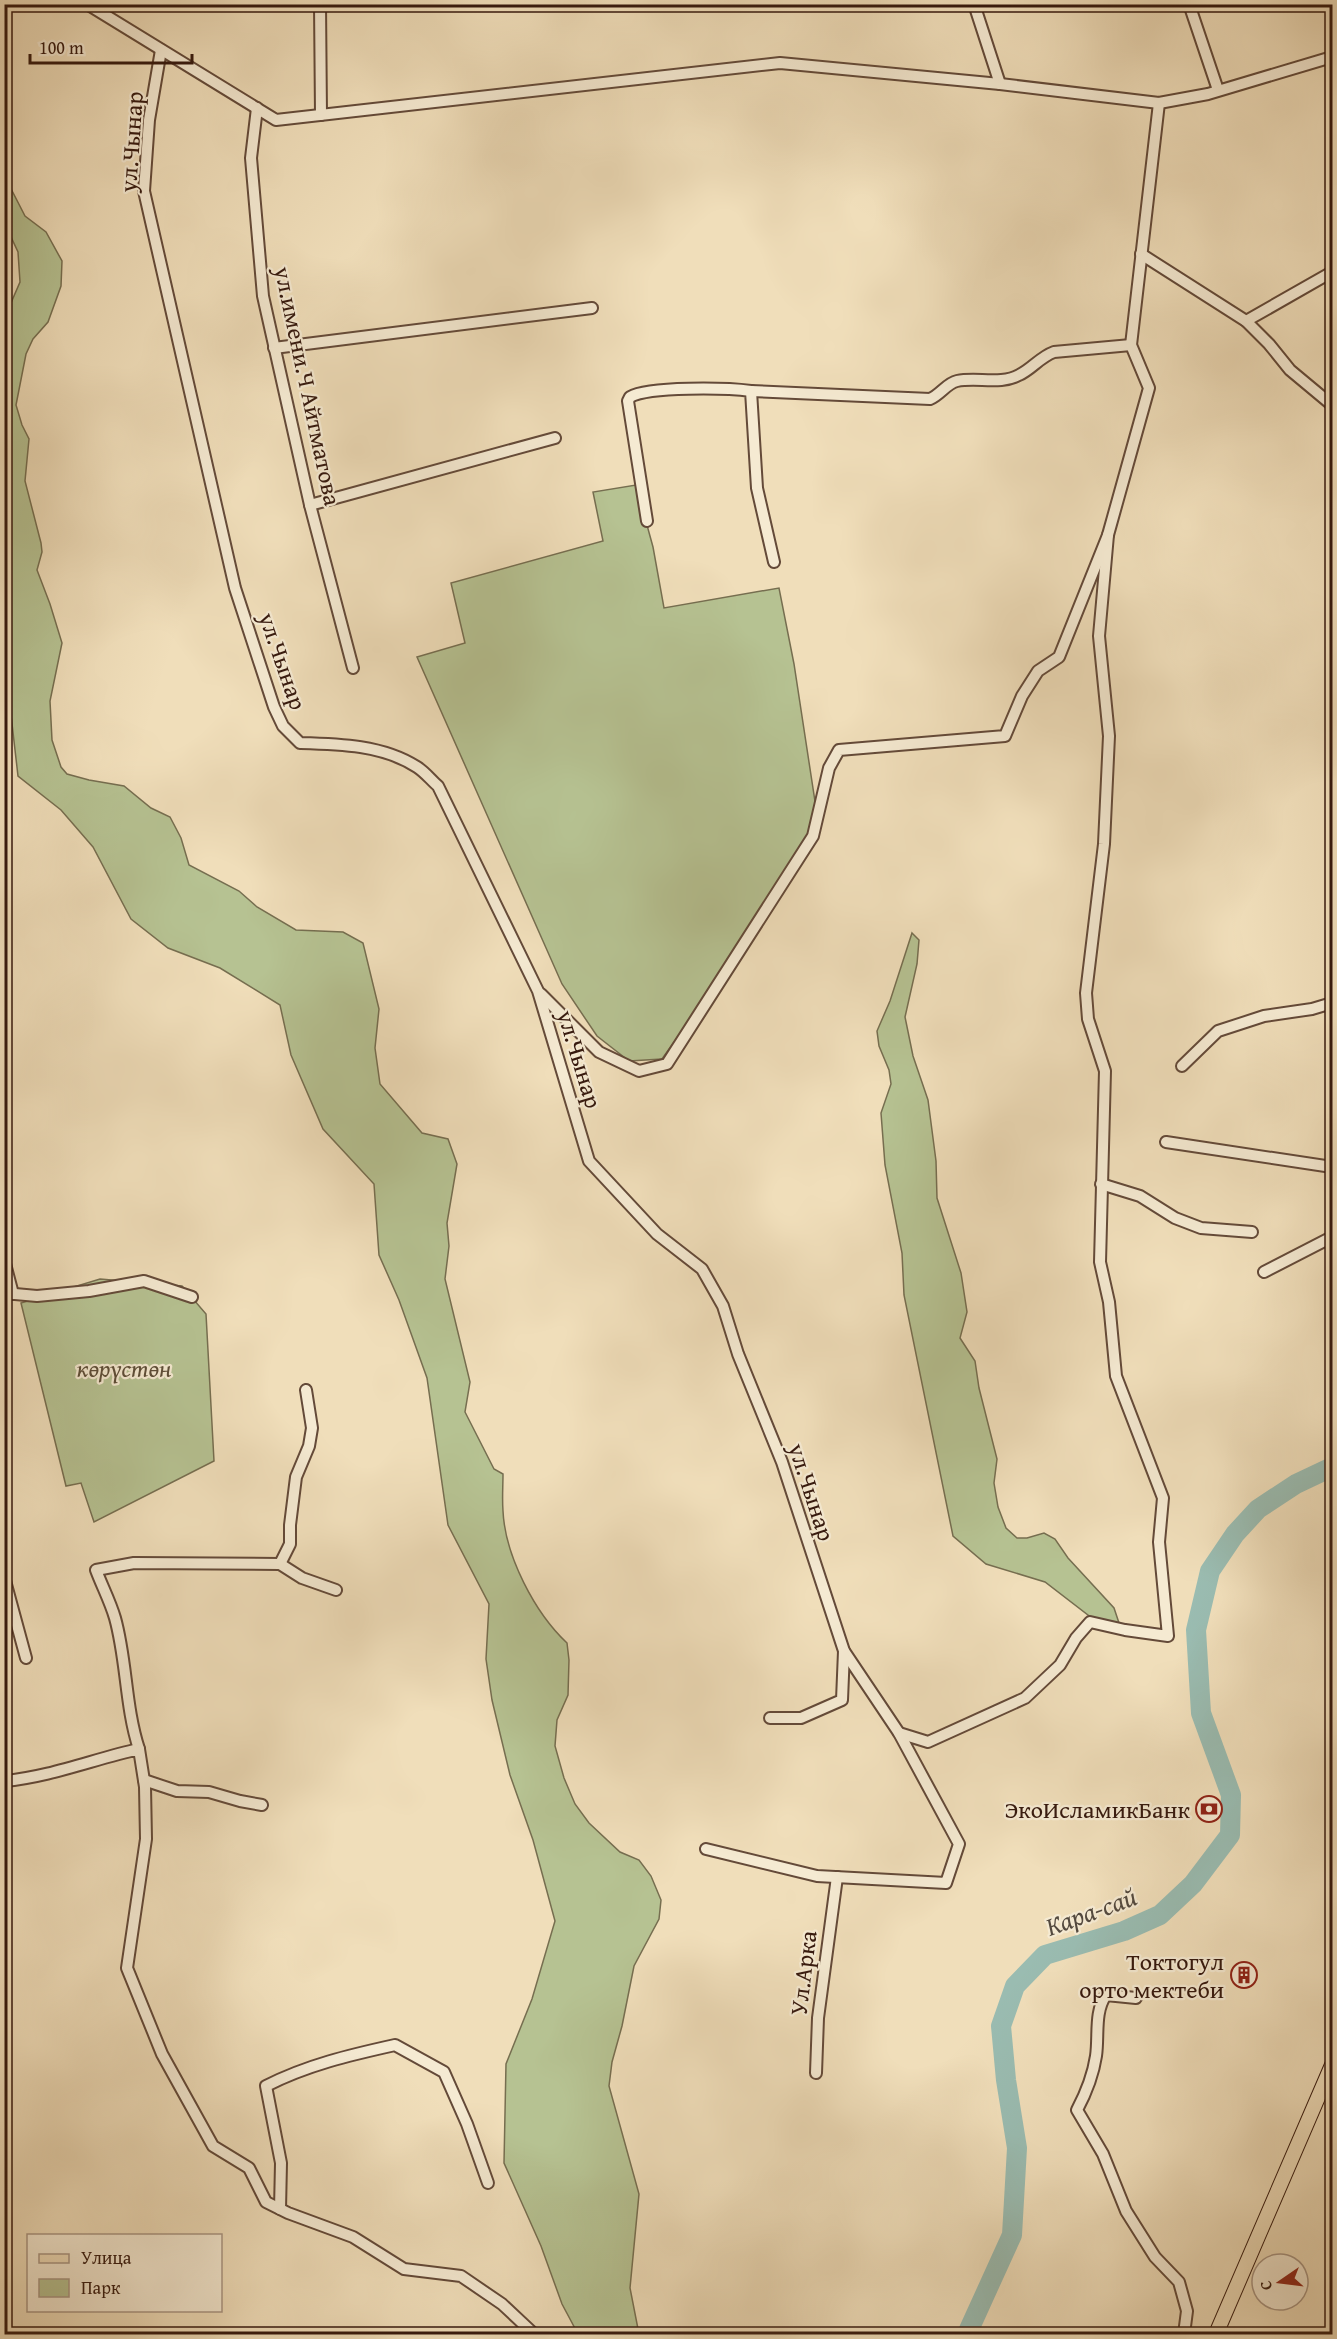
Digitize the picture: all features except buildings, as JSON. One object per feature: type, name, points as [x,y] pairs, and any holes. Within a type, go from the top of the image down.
[{"type":"main road","points":[[1216,2334],[1332,2065]]},
{"type":"street","points":[[87,4],[276,120],[780,63],[1000,84],[1159,103],[1218,90],[1332,57]]},
{"type":"street","points":[[320,4],[321,115]]},
{"type":"street","points":[[974,4],[1000,84]]},
{"type":"street","points":[[1189,4],[1218,90]]},
{"type":"street","name":"ул.Чынар","points":[[161,50],[149,120],[144,191],[235,588],[274,707],[283,726],[300,743],[342,745],[382,751],[417,767],[438,786],[538,991],[589,1161],[657,1234],[702,1269],[723,1306],[738,1354],[782,1462],[844,1651],[898,1733],[959,1844],[946,1883],[818,1876],[706,1849]]},
{"type":"street","points":[[538,991],[560,1016],[599,1052],[639,1071],[667,1064],[813,836],[829,768],[839,750],[1005,736],[1022,696],[1038,672],[1059,657],[1108,535],[1149,388],[1131,345],[1159,103]]},
{"type":"street","name":"ул.имени.Ч Айтматова","points":[[257,108],[250,158],[263,296],[310,505],[353,668]]},
{"type":"street","points":[[1141,254],[1246,321],[1290,370],[1332,405]]},
{"type":"street","points":[[1246,321],[1332,272]]},
{"type":"street","points":[[274,348],[592,308]]},
{"type":"street","points":[[647,521],[628,401],[630,397],[640,393],[675,390],[751,391],[930,399],[954,381],[999,379],[1019,375],[1042,356],[1054,352],[1131,345]]},
{"type":"street","points":[[751,391],[757,488],[774,562]]},
{"type":"street","points":[[310,505],[555,438]]},
{"type":"street","points":[[898,1733],[928,1742],[1025,1698],[1060,1665],[1076,1638],[1090,1622],[1168,1636],[1159,1542],[1163,1498],[1116,1376],[1109,1302],[1100,1262],[1105,1071],[1088,1019],[1086,993],[1104,844],[1109,736],[1099,636],[1108,535]]},
{"type":"street","points":[[1182,1066],[1218,1031],[1264,1016],[1312,1009],[1332,1003]]},
{"type":"street","points":[[1166,1142],[1332,1167]]},
{"type":"street","points":[[1101,1184],[1140,1196],[1175,1218],[1201,1228],[1252,1232]]},
{"type":"street","points":[[1264,1272],[1332,1238]]},
{"type":"street","points":[[4,1260],[9,1293],[47,1295],[89,1291],[144,1281],[192,1297]]},
{"type":"street","points":[[280,1564],[290,1544],[296,1477],[309,1446],[312,1428],[306,1390]]},
{"type":"street","points":[[336,1590],[302,1578],[280,1564],[134,1563],[96,1570],[115,1617],[131,1723],[139,1749],[144,1780],[146,1839],[127,1968],[162,2054],[213,2146],[249,2168],[266,2202],[353,2236],[404,2269],[461,2276],[502,2304],[534,2334]]},
{"type":"street","points":[[4,1577],[26,1658]]},
{"type":"street","points":[[770,1718],[801,1718],[842,1700],[844,1651]]},
{"type":"street","points":[[4,1780],[32,1778],[105,1756],[139,1749]]},
{"type":"street","points":[[144,1780],[177,1791],[209,1792],[240,1802],[262,1805]]},
{"type":"street","name":"Ул.Арка","points":[[816,2073],[818,2018],[837,1877]]},
{"type":"street","points":[[1136,1998],[1106,1995],[1100,2003],[1096,2055],[1089,2085],[1077,2110],[1103,2154],[1126,2211],[1155,2257],[1179,2282],[1187,2311],[1184,2334]]},
{"type":"street","points":[[280,2208],[280,2163],[266,2086],[293,2072],[340,2057],[394,2045],[444,2072],[467,2124],[488,2183]]},
{"type":"green space","points":[[5,177],[25,216],[46,232],[62,261],[61,286],[48,322],[33,339],[26,354],[16,405],[29,439],[25,481],[41,543],[42,552],[37,570],[62,643],[50,701],[52,740],[61,767],[67,774],[124,786],[151,808],[170,817],[181,838],[189,865],[239,891],[257,907],[296,930],[343,932],[363,943],[379,1009],[375,1048],[380,1084],[422,1133],[448,1139],[457,1164],[447,1223],[449,1246],[445,1279],[470,1382],[465,1412],[494,1469],[503,1474],[505,1528],[516,1565],[533,1600],[555,1631],[567,1643],[568,1695],[557,1720],[555,1746],[564,1778],[575,1804],[589,1823],[620,1852],[639,1860],[651,1876],[661,1900],[659,1919],[634,1966],[612,2062],[609,2086],[639,2194],[630,2288],[639,2334],[578,2334],[562,2304],[541,2246],[504,2163],[506,2064],[532,1999],[555,1921],[533,1840],[510,1775],[492,1700],[486,1659],[489,1604],[448,1525],[427,1378],[399,1300],[379,1255],[374,1184],[323,1129],[291,1055],[280,1005],[220,968],[168,948],[131,919],[93,847],[61,810],[18,776],[4,654],[4,319],[20,282],[18,252],[5,224]]},
{"type":"green space","points":[[636,485],[653,547],[664,608],[779,588],[794,664],[818,821],[741,948],[662,1059],[629,1061],[597,1036],[562,984],[417,657],[465,643],[451,583],[603,541],[593,492]]},
{"type":"green space","points":[[912,933],[919,940],[917,964],[905,1017],[913,1056],[928,1100],[936,1161],[937,1198],[961,1273],[967,1312],[960,1338],[975,1361],[979,1388],[997,1459],[994,1483],[998,1507],[1006,1528],[1017,1538],[1027,1538],[1044,1533],[1055,1539],[1068,1558],[1114,1608],[1120,1626],[1101,1625],[1045,1582],[986,1564],[953,1536],[904,1295],[902,1253],[885,1165],[881,1113],[891,1084],[889,1070],[879,1046],[877,1031],[890,1001]]},
{"type":"green space","name":"көрүстөн","points":[[100,1279],[182,1286],[206,1314],[214,1461],[94,1522],[81,1483],[66,1486],[21,1303]]},
{"type":"waterway","name":"Кара-сай","points":[[967,2334],[1012,2235],[1017,2148],[1006,2080],[1001,2026],[1015,1986],[1045,1955],[1124,1931],[1160,1915],[1193,1884],[1230,1835],[1231,1795],[1201,1713],[1196,1630],[1210,1571],[1235,1534],[1258,1509],[1296,1484],[1332,1467]]},
{"type":"place","name":"ЭкоИсламикБанк","points":[[1209,1809]]},
{"type":"place","name":"Токтогул орто мектеби","points":[[1244,1975]]}]
